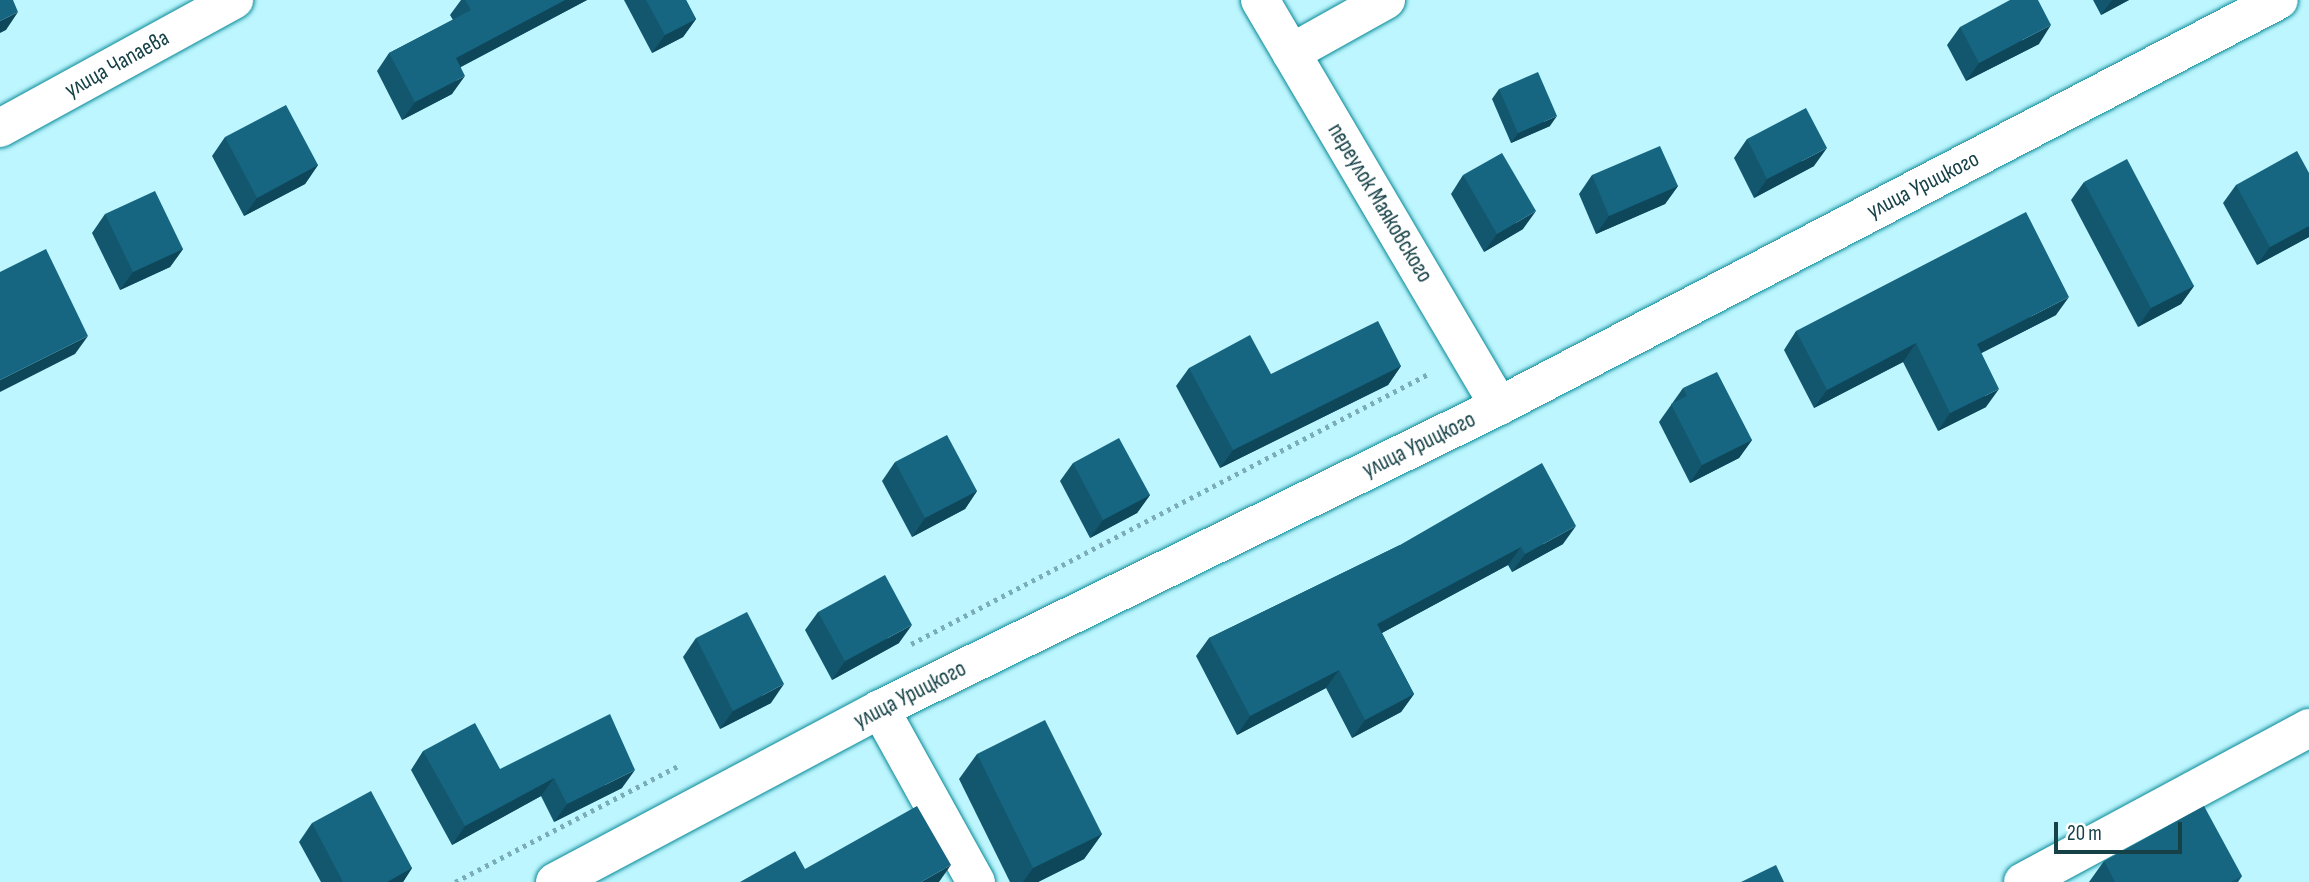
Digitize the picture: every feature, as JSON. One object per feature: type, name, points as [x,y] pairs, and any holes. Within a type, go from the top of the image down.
[{"type":"street","name":"улица Чапаева","points":[[0,128],[233,0]]},
{"type":"street","name":"переулок Маяковского","points":[[1260,0],[1499,406]]},
{"type":"street","points":[[1291,53],[1386,0]]},
{"type":"street","name":"улица Урицкого","points":[[555,882],[880,709],[1499,406],[2279,0]]},
{"type":"street","points":[[880,709],[976,882]]},
{"type":"street","points":[[2023,882],[2309,728]]},
{"type":"path","points":[[900,650],[1468,353]]},
{"type":"path","points":[[455,882],[690,759]]},
{"type":"building","points":[[0,0],[13,0],[18,12],[0,21]]},
{"type":"building","points":[[465,0],[565,0],[456,58],[465,76],[415,102],[389,53],[471,10]]},
{"type":"building","points":[[646,0],[686,0],[696,19],[665,35]]},
{"type":"building","points":[[2010,0],[2038,0],[2051,25],[1979,63],[1960,27]]},
{"type":"building","points":[[1538,72],[1557,116],[1518,133],[1499,89]]},
{"type":"building","points":[[286,105],[318,165],[257,198],[225,137]]},
{"type":"building","points":[[1806,108],[1827,148],[1767,179],[1747,139]]},
{"type":"building","points":[[1660,146],[1678,186],[1609,216],[1592,175]]},
{"type":"building","points":[[2297,151],[2309,173],[2309,226],[2270,247],[2236,185]]},
{"type":"building","points":[[1502,153],[1536,211],[1497,234],[1463,175]]},
{"type":"building","points":[[2127,159],[2194,286],[2151,308],[2084,182]]},
{"type":"building","points":[[155,191],[183,249],[133,272],[105,214]]},
{"type":"building","points":[[2026,212],[2069,297],[1977,344],[1999,389],[1950,413],[1916,343],[1827,390],[1796,331]]},
{"type":"building","points":[[46,249],[88,336],[0,380],[0,272]]},
{"type":"building","points":[[1378,321],[1401,366],[1233,450],[1189,368],[1250,335],[1271,374]]},
{"type":"building","points":[[1717,372],[1752,440],[1702,465],[1671,404],[1687,396],[1683,388]]},
{"type":"building","points":[[947,435],[977,491],[925,518],[895,462]]},
{"type":"building","points":[[1119,438],[1150,495],[1103,520],[1073,463]]},
{"type":"building","points":[[1542,463],[1576,526],[1525,554],[1521,547],[1377,624],[1414,694],[1365,720],[1339,670],[1250,716],[1209,638],[1400,545]]},
{"type":"building","points":[[885,575],[912,625],[845,661],[818,612]]},
{"type":"building","points":[[747,612],[784,684],[733,711],[696,638]]},
{"type":"building","points":[[610,714],[635,770],[567,804],[554,778],[465,826],[423,751],[475,723],[500,769]]},
{"type":"building","points":[[1045,720],[1102,834],[1033,868],[977,754]]},
{"type":"building","points":[[371,791],[412,868],[387,882],[343,882],[312,823]]},
{"type":"building","points":[[917,806],[951,865],[921,882],[740,882],[795,851],[805,869]]},
{"type":"building","points":[[2204,806],[2242,876],[2231,882],[2115,882],[2104,861]]},
{"type":"building","points":[[1776,865],[1784,882],[1741,882]]}]
